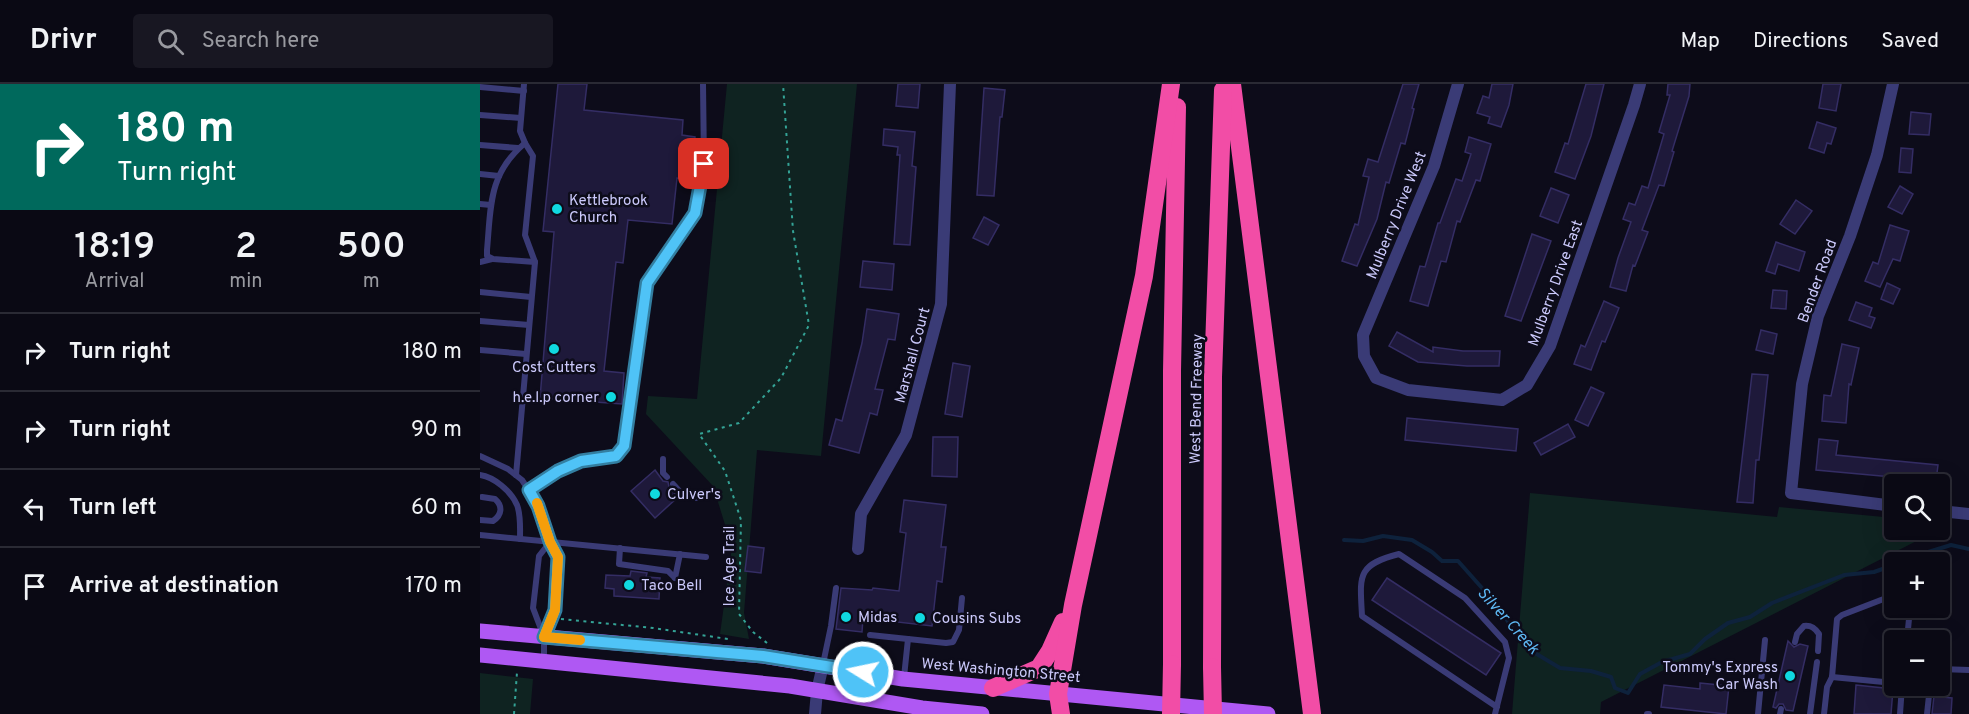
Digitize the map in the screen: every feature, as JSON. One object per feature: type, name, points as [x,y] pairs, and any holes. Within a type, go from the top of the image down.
[{"type":"highway","points":[[1061,714],[1058,694],[1073,605],[1144,276],[1171,84]]},
{"type":"highway","name":"West Bend Freeway","points":[[1171,714],[1172,371],[1178,84]]},
{"type":"highway","name":"West Bend Freeway","points":[[1213,714],[1213,377],[1224,84]]},
{"type":"highway","points":[[1232,84],[1312,714]]},
{"type":"highway","points":[[993,688],[1039,668],[1073,605]]},
{"type":"main road","name":"West Washington Street","points":[[480,631],[763,656],[903,679],[1268,714]]},
{"type":"main road","points":[[480,655],[790,686],[920,711],[982,714]]},
{"type":"street","name":"Marshall Court","points":[[858,549],[861,514],[906,435],[941,304],[950,84]]},
{"type":"street","name":"Mulberry Drive West","points":[[1364,356],[1363,334],[1434,166],[1458,84]]},
{"type":"street","name":"Mulberry Drive East","points":[[1364,356],[1376,378],[1408,390],[1502,400],[1527,385],[1550,346],[1640,84]]},
{"type":"street","name":"Bender Road","points":[[1884,505],[1791,494],[1802,384],[1818,316],[1850,236],[1877,155],[1893,84]]},
{"type":"street","points":[[1950,512],[1969,514]]},
{"type":"street","points":[[815,714],[823,665]]},
{"type":"lane","points":[[529,490],[558,471],[581,461],[616,456],[624,446],[647,283],[695,213],[704,164],[703,84]]},
{"type":"lane","points":[[480,87],[524,87],[520,131],[533,156],[525,235],[535,262],[516,475]]},
{"type":"lane","points":[[480,115],[521,118]]},
{"type":"lane","points":[[493,259],[487,256],[492,191],[499,176],[525,143]]},
{"type":"lane","points":[[480,145],[519,148]]},
{"type":"lane","points":[[480,174],[499,176]]},
{"type":"lane","points":[[480,204],[491,205]]},
{"type":"lane","points":[[480,232],[488,233]]},
{"type":"lane","points":[[480,262],[493,259],[535,262]]},
{"type":"lane","points":[[480,292],[531,297]]},
{"type":"lane","points":[[480,321],[529,325]]},
{"type":"lane","points":[[480,350],[526,354]]},
{"type":"lane","points":[[480,456],[522,480],[538,506],[550,542],[558,557],[555,610],[544,637]]},
{"type":"lane","points":[[663,459],[663,473],[667,477]]},
{"type":"lane","points":[[480,476],[488,477],[505,489],[517,505],[520,539]]},
{"type":"lane","points":[[673,484],[681,494],[696,498]]},
{"type":"lane","points":[[480,520],[493,521],[500,515],[501,510],[495,499],[482,497]]},
{"type":"lane","points":[[480,535],[706,557]]},
{"type":"lane","points":[[544,662],[544,637],[533,608],[539,556],[550,542]]},
{"type":"lane","points":[[620,548],[619,564],[668,571],[675,578],[680,554]]},
{"type":"lane","points":[[1399,554],[1464,598],[1505,642],[1509,658],[1496,711],[1362,616],[1361,585],[1367,567],[1377,559],[1399,554]]},
{"type":"lane","points":[[823,665],[836,588]]},
{"type":"lane","points":[[870,635],[953,642],[959,630],[962,598]]},
{"type":"lane","points":[[1824,714],[1827,687],[1832,677],[1838,619],[1842,615],[1884,599]]},
{"type":"lane","points":[[1795,642],[1803,626],[1809,626],[1819,634],[1818,651]]},
{"type":"lane","points":[[903,679],[908,639]]},
{"type":"lane","points":[[1758,714],[1766,640]]},
{"type":"lane","points":[[1809,714],[1817,662]]},
{"type":"lane","points":[[1950,669],[1969,670]]},
{"type":"lane","points":[[1832,677],[1884,682]]},
{"type":"lane","points":[[1900,714],[1901,696]]},
{"type":"lane","points":[[1927,714],[1929,696]]},
{"type":"path","name":"Ice Age Trail","points":[[757,642],[767,643],[753,632],[739,614],[741,520],[725,471],[699,434],[739,423],[781,378],[809,325],[793,231],[783,84]]},
{"type":"path","points":[[559,619],[735,640]]},
{"type":"path","points":[[514,714],[517,677]]},
{"type":"green space","points":[[727,84],[857,84],[821,456],[757,450],[744,613],[749,639],[720,634],[732,547],[713,486],[646,414],[648,396],[697,399]]},
{"type":"green space","points":[[1530,493],[1777,517],[1779,507],[1884,517],[1884,540],[1918,540],[1895,552],[1884,552],[1884,558],[1601,702],[1600,714],[1512,714]]},
{"type":"green space","points":[[480,673],[533,679],[530,714],[480,714]]},
{"type":"building","points":[[558,84],[587,84],[584,110],[683,120],[682,135],[695,137],[691,179],[677,178],[672,224],[628,220],[623,263],[616,262],[604,371],[624,373],[622,404],[540,398],[554,232],[543,231]]},
{"type":"building","points":[[898,84],[920,84],[918,108],[896,106]]},
{"type":"building","points":[[1403,84],[1419,84],[1412,108],[1414,109],[1405,144],[1401,143],[1389,183],[1386,182],[1377,219],[1357,266],[1342,261],[1355,224],[1358,225],[1369,177],[1363,176],[1368,159],[1378,162]]},
{"type":"building","points":[[1492,84],[1513,84],[1501,127],[1488,123],[1490,117],[1477,113],[1483,96],[1489,98]]},
{"type":"building","points":[[1586,84],[1604,84],[1591,136],[1575,179],[1555,172],[1565,143],[1568,144]]},
{"type":"building","points":[[1668,84],[1690,84],[1689,96],[1664,186],[1659,185],[1642,230],[1648,232],[1635,266],[1633,265],[1626,291],[1610,287],[1631,222],[1623,219],[1629,203],[1635,205],[1642,186],[1648,188],[1664,134],[1659,132],[1670,95],[1667,95]]},
{"type":"building","points":[[1823,84],[1841,84],[1836,111],[1819,108]]},
{"type":"building","points":[[984,88],[1005,90],[1002,117],[1000,117],[994,196],[977,195]]},
{"type":"building","points":[[1911,112],[1931,114],[1929,135],[1909,134]]},
{"type":"building","points":[[1817,122],[1836,128],[1831,144],[1827,143],[1824,153],[1809,148]]},
{"type":"building","points":[[884,129],[915,132],[912,166],[916,167],[910,245],[894,244],[900,155],[897,155],[898,147],[883,145]]},
{"type":"building","points":[[1469,137],[1491,144],[1480,181],[1476,180],[1460,222],[1457,221],[1446,262],[1441,261],[1428,306],[1410,301],[1420,266],[1425,267],[1438,223],[1440,223],[1456,179],[1462,181],[1471,154],[1465,152]]},
{"type":"building","points":[[1901,148],[1913,149],[1911,173],[1899,172]]},
{"type":"building","points":[[1900,186],[1913,194],[1902,214],[1888,207]]},
{"type":"building","points":[[1551,188],[1569,195],[1558,223],[1540,216]]},
{"type":"building","points":[[1796,200],[1812,211],[1795,234],[1780,224]]},
{"type":"building","points":[[984,217],[999,225],[988,245],[973,238]]},
{"type":"building","points":[[1890,225],[1909,231],[1900,261],[1893,259],[1880,287],[1865,281],[1873,262],[1878,264]]},
{"type":"building","points":[[1532,234],[1551,241],[1521,321],[1505,316]]},
{"type":"building","points":[[1776,242],[1805,252],[1799,271],[1778,264],[1775,274],[1766,271]]},
{"type":"building","points":[[863,261],[894,264],[892,290],[860,287]]},
{"type":"building","points":[[1887,283],[1900,289],[1893,304],[1881,299]]},
{"type":"building","points":[[1773,290],[1787,291],[1786,309],[1771,308]]},
{"type":"building","points":[[1604,301],[1619,308],[1605,342],[1602,341],[1591,370],[1574,364],[1581,345],[1585,347]]},
{"type":"building","points":[[1856,302],[1872,308],[1869,316],[1875,318],[1871,328],[1849,320]]},
{"type":"building","points":[[867,309],[899,314],[895,340],[888,339],[875,389],[883,390],[877,415],[870,413],[859,453],[829,445],[836,419],[842,421],[862,343]]},
{"type":"building","points":[[1761,330],[1777,334],[1773,354],[1756,350]]},
{"type":"building","points":[[1397,332],[1433,352],[1433,347],[1463,351],[1500,351],[1499,366],[1418,362],[1389,346]]},
{"type":"building","points":[[1842,344],[1859,348],[1851,385],[1849,384],[1846,423],[1822,421],[1824,395],[1831,396]]},
{"type":"building","points":[[953,363],[970,366],[962,417],[945,414]]},
{"type":"building","points":[[1752,374],[1768,375],[1759,460],[1756,460],[1753,503],[1737,502]]},
{"type":"building","points":[[1591,387],[1604,393],[1588,426],[1575,420]]},
{"type":"building","points":[[1407,418],[1518,429],[1516,451],[1405,440]]},
{"type":"building","points":[[1568,424],[1575,437],[1541,455],[1534,443]]},
{"type":"building","points":[[933,437],[958,437],[957,477],[932,476]]},
{"type":"building","points":[[1819,439],[1838,441],[1836,455],[1938,465],[1937,474],[1884,474],[1884,476],[1816,470]]},
{"type":"building","name":"Culver's","points":[[655,470],[663,481],[668,482],[669,487],[678,497],[655,518],[631,491]]},
{"type":"building","points":[[904,500],[946,505],[941,547],[946,547],[942,582],[937,581],[932,626],[863,618],[862,632],[836,629],[841,588],[899,591],[906,533],[900,532]]},
{"type":"building","points":[[748,546],[764,548],[761,573],[745,571]]},
{"type":"building","points":[[631,571],[647,573],[646,577],[660,578],[659,599],[614,596],[614,589],[605,588],[606,575],[630,576]]},
{"type":"building","points":[[1387,578],[1501,653],[1486,675],[1372,600]]},
{"type":"building","name":"Tommy's Express Car Wash","points":[[1788,641],[1794,647],[1800,644],[1808,646],[1793,711],[1786,710],[1783,704],[1779,704],[1776,708],[1773,707]]},
{"type":"building","points":[[1700,683],[1729,686],[1726,714],[1661,707],[1664,685],[1700,689]]},
{"type":"building","points":[[1856,685],[1884,688],[1884,696],[1892,696],[1891,714],[1854,714]]},
{"type":"building","points":[[1934,696],[1952,698],[1951,714],[1932,714]]},
{"type":"waterway","name":"Silver Creek","points":[[1344,540],[1363,541],[1383,536],[1412,540],[1442,561],[1458,561],[1498,606],[1514,631],[1535,653],[1560,668],[1591,671],[1611,677],[1615,688],[1628,693],[1640,674],[1662,662],[1690,654],[1705,639],[1728,623],[1750,617],[1772,603],[1844,575],[1874,572],[1884,568]]},
{"type":"waterway","name":"Silver Creek","points":[[1928,552],[1951,545],[1969,549]]},
{"type":"slow traffic","points":[[537,503],[550,542],[558,557],[555,610],[544,637],[580,640]]},
{"type":"place","name":"Kettlebrook Church","points":[[557,209]]},
{"type":"place","name":"Cost Cutters","points":[[554,349]]},
{"type":"place","name":"h.e.l.p corner","points":[[611,397]]},
{"type":"place","name":"Culver's","points":[[655,494]]},
{"type":"place","name":"Taco Bell","points":[[629,585]]},
{"type":"place","name":"Midas","points":[[846,617]]},
{"type":"place","name":"Cousins Subs","points":[[920,618]]},
{"type":"place","name":"Tommy's Express Car Wash","points":[[1790,676]]},
{"type":"route","points":[[704,164],[695,213],[647,283],[624,446],[616,456],[581,461],[558,471],[529,490],[538,506],[550,542],[558,557],[555,610],[544,637],[763,656],[863,672]]}]
